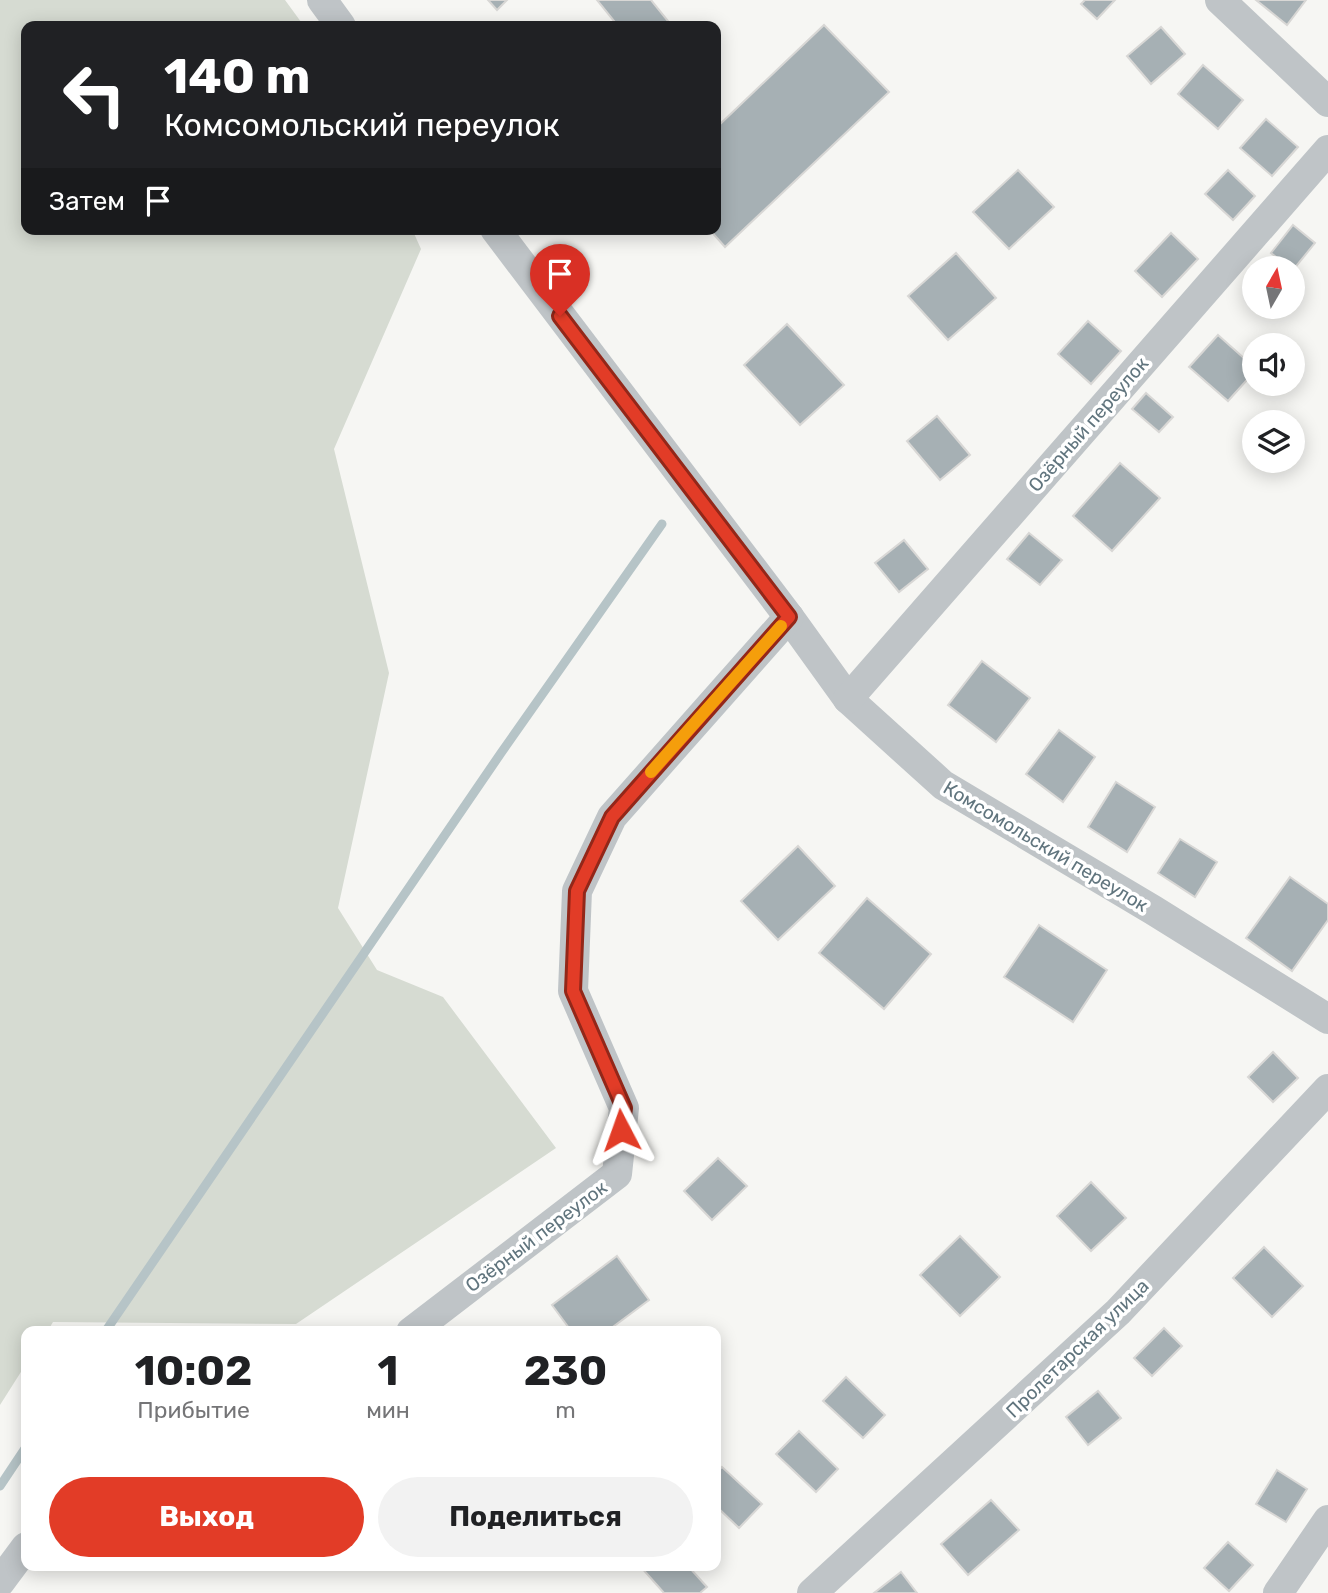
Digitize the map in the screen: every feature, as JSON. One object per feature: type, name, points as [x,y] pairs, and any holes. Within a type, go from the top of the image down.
[{"type":"street","points":[[322,0],[337,21]]},
{"type":"street","points":[[1220,0],[1328,102]]},
{"type":"street","name":"Озёрный переулок","points":[[848,699],[1328,150]]},
{"type":"street","name":"Комсомольский переулок","points":[[500,235],[848,699],[943,785],[1153,910],[1328,1020]]},
{"type":"street","name":"Озёрный переулок","points":[[419,1326],[617,1174],[624,1108],[573,991],[577,891],[612,817],[789,617]]},
{"type":"street","name":"Пролетарская улица","points":[[812,1593],[1118,1312],[1328,1089]]},
{"type":"street","points":[[1278,1593],[1328,1520]]},
{"type":"street","points":[[0,1582],[21,1554]]},
{"type":"shaded area","points":[[0,0],[285,0],[300,21],[21,21],[21,235],[415,235],[421,249],[334,449],[389,673],[338,908],[377,970],[443,997],[556,1148],[296,1324],[53,1322],[51,1326],[21,1326],[21,1372],[0,1405]]},
{"type":"building","points":[[488,0],[507,0],[497,10]]},
{"type":"building","points":[[597,0],[651,0],[668,21],[614,21]]},
{"type":"building","points":[[1085,0],[1115,0],[1097,19],[1081,4]]},
{"type":"building","points":[[1256,0],[1306,0],[1287,25]]},
{"type":"building","points":[[824,25],[889,92],[725,247],[714,235],[721,235],[721,123]]},
{"type":"building","points":[[1161,27],[1185,54],[1151,84],[1127,56]]},
{"type":"building","points":[[1203,65],[1243,100],[1218,129],[1178,94]]},
{"type":"building","points":[[1266,119],[1298,147],[1272,176],[1240,148]]},
{"type":"building","points":[[1018,170],[1054,207],[1009,249],[973,212]]},
{"type":"building","points":[[1228,170],[1255,196],[1233,220],[1205,194]]},
{"type":"building","points":[[1293,225],[1315,243],[1304,256],[1275,256],[1271,253]]},
{"type":"building","points":[[1171,233],[1198,259],[1162,297],[1135,271]]},
{"type":"building","points":[[956,253],[996,298],[948,340],[908,296]]},
{"type":"building","points":[[1088,321],[1121,351],[1091,384],[1058,354]]},
{"type":"building","points":[[787,324],[844,385],[800,425],[744,365]]},
{"type":"building","points":[[1218,335],[1242,356],[1242,385],[1228,401],[1189,367]]},
{"type":"building","points":[[1146,393],[1173,417],[1159,432],[1132,409]]},
{"type":"building","points":[[937,416],[970,455],[940,480],[907,441]]},
{"type":"building","points":[[1120,463],[1160,498],[1112,551],[1073,516]]},
{"type":"building","points":[[1029,533],[1062,560],[1040,585],[1007,559]]},
{"type":"building","points":[[904,540],[928,569],[899,592],[875,563]]},
{"type":"building","points":[[982,661],[1030,698],[996,742],[948,705]]},
{"type":"building","points":[[1059,730],[1095,757],[1063,802],[1026,774]]},
{"type":"building","points":[[1116,782],[1155,807],[1127,852],[1088,827]]},
{"type":"building","points":[[1180,839],[1217,862],[1195,897],[1158,873]]},
{"type":"building","points":[[798,846],[835,886],[778,940],[741,901]]},
{"type":"building","points":[[1290,877],[1328,904],[1328,920],[1292,971],[1246,938]]},
{"type":"building","points":[[867,898],[931,954],[884,1009],[819,953]]},
{"type":"building","points":[[1039,925],[1107,970],[1073,1022],[1004,977]]},
{"type":"building","points":[[1273,1052],[1298,1078],[1273,1102],[1248,1077]]},
{"type":"building","points":[[718,1158],[747,1186],[712,1220],[684,1191]]},
{"type":"building","points":[[1091,1182],[1126,1218],[1091,1251],[1057,1216]]},
{"type":"building","points":[[960,1236],[1000,1277],[960,1316],[920,1275]]},
{"type":"building","points":[[1264,1247],[1303,1286],[1272,1317],[1233,1278]]},
{"type":"building","points":[[617,1256],[649,1300],[614,1326],[568,1326],[552,1305]]},
{"type":"building","points":[[1164,1328],[1182,1346],[1152,1376],[1134,1358]]},
{"type":"building","points":[[846,1377],[885,1415],[863,1438],[823,1401]]},
{"type":"building","points":[[1098,1391],[1121,1418],[1088,1445],[1066,1417]]},
{"type":"building","points":[[799,1431],[838,1469],[816,1492],[776,1454]]},
{"type":"building","points":[[721,1468],[762,1504],[739,1528],[721,1511]]},
{"type":"building","points":[[1277,1470],[1307,1489],[1286,1522],[1256,1504]]},
{"type":"building","points":[[991,1500],[1019,1530],[968,1575],[941,1544]]},
{"type":"building","points":[[1228,1542],[1253,1565],[1229,1591],[1204,1568]]},
{"type":"building","points":[[644,1571],[693,1571],[707,1587],[700,1593],[664,1593]]},
{"type":"building","points":[[901,1572],[917,1593],[874,1593]]},
{"type":"waterway","points":[[109,1326],[501,753],[662,524]]},
{"type":"waterway","points":[[0,1486],[21,1454]]},
{"type":"slow traffic","points":[[651,772],[781,626]]},
{"type":"route","points":[[560,316],[789,617],[612,817],[577,891],[573,991],[624,1108],[621,1130]]}]
